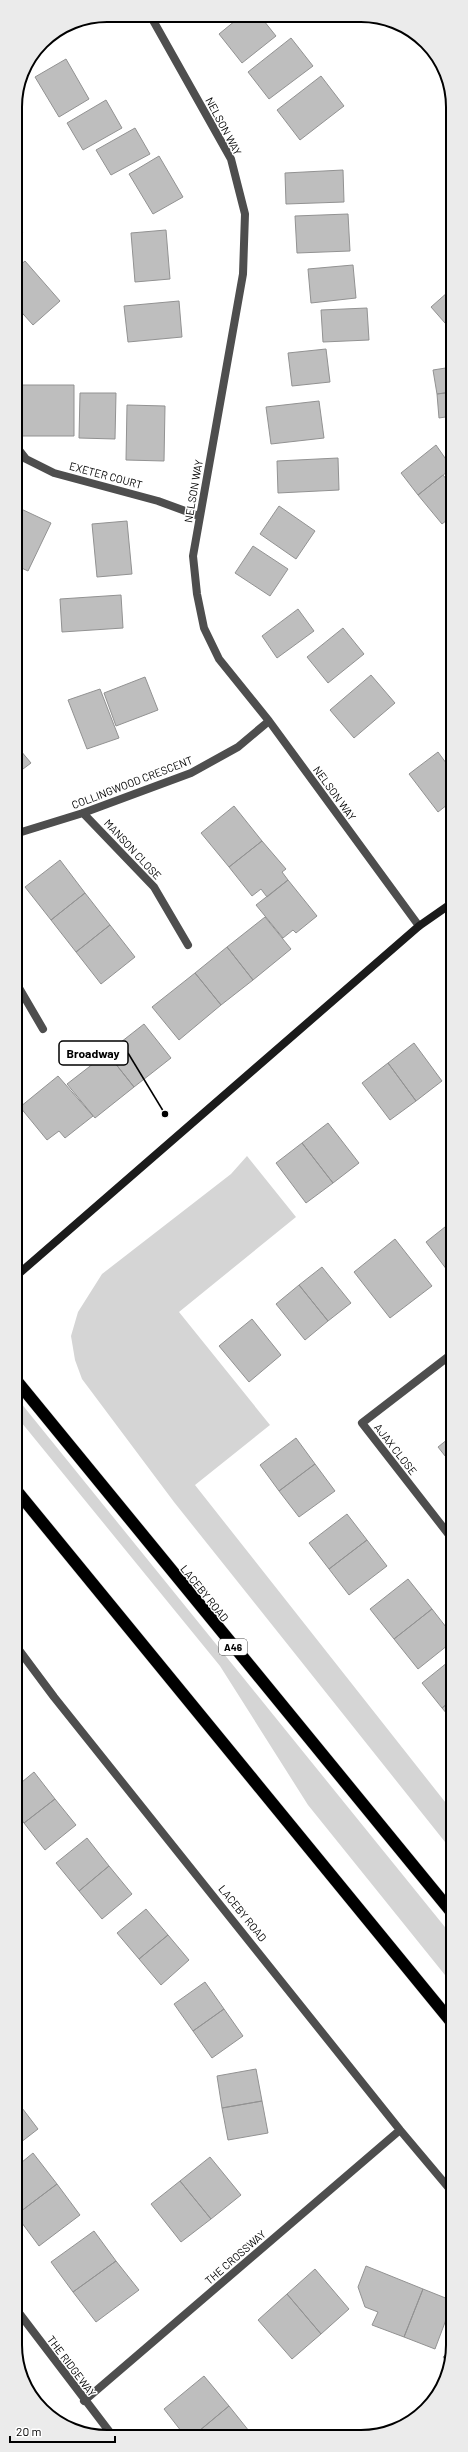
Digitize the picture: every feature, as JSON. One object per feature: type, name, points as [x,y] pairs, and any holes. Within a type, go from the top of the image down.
[{"type":"highway","name":"LACEBY ROAD","points":[[22,1387],[446,1905]]},
{"type":"highway","points":[[22,1497],[446,2015]]},
{"type":"street","name":"NELSON WAY","points":[[154,22],[231,158],[245,214],[243,274],[199,516],[194,556],[196,594],[204,628],[219,659],[269,721],[420,926]]},
{"type":"street","name":"EXETER COURT","points":[[22,454],[26,459],[54,472],[158,501],[199,516]]},
{"type":"street","name":"COLLINGWOOD CRESCENT","points":[[22,832],[83,813],[191,773],[238,747],[269,721]]},
{"type":"street","name":"MANSON CLOSE","points":[[83,813],[154,887],[188,945]]},
{"type":"street","points":[[22,1272],[420,926],[446,907]]},
{"type":"street","points":[[22,993],[43,1029]]},
{"type":"street","name":"AJAX CLOSE","points":[[446,1358],[362,1423],[446,1531]]},
{"type":"street","name":"LACEBY ROAD","points":[[22,1654],[58,1703],[400,2130],[446,2185]]},
{"type":"street","name":"THE CROSSWAY","points":[[84,2401],[400,2130]]},
{"type":"street","name":"THE RIDGEWAY","points":[[22,2317],[84,2401],[108,2430]]},
{"type":"shaded area","points":[[247,1156],[296,1217],[179,1312],[270,1425],[195,1485],[446,1803],[446,1843],[174,1502],[82,1379],[75,1360],[71,1336],[78,1312],[102,1274],[231,1174]]},
{"type":"shaded area","points":[[22,1404],[446,1928],[446,1976],[308,1805],[220,1666],[22,1423]]},
{"type":"building","points":[[234,22],[265,22],[276,36],[242,63],[219,34]]},
{"type":"building","points":[[291,38],[313,66],[269,99],[248,72]]},
{"type":"building","points":[[66,59],[89,99],[59,117],[35,77]]},
{"type":"building","points":[[321,76],[344,106],[300,140],[277,110]]},
{"type":"building","points":[[106,100],[122,128],[83,150],[67,123]]},
{"type":"building","points":[[135,128],[150,154],[111,175],[96,150]]},
{"type":"building","points":[[159,156],[183,197],[153,214],[129,174]]},
{"type":"building","points":[[343,170],[344,202],[286,204],[285,173]]},
{"type":"building","points":[[348,214],[350,251],[297,253],[295,216]]},
{"type":"building","points":[[166,230],[170,279],[135,282],[131,233]]},
{"type":"building","points":[[25,261],[60,301],[33,325],[22,313],[22,263]]},
{"type":"building","points":[[353,265],[356,298],[311,303],[308,269]]},
{"type":"building","points":[[446,294],[446,324],[431,307]]},
{"type":"building","points":[[179,301],[182,337],[128,342],[124,306]]},
{"type":"building","points":[[367,308],[369,340],[323,342],[321,310]]},
{"type":"building","points":[[326,349],[330,382],[292,386],[288,353]]},
{"type":"building","points":[[446,368],[446,393],[437,394],[433,370]]},
{"type":"building","points":[[22,385],[74,385],[74,436],[22,436]]},
{"type":"building","points":[[80,393],[116,393],[115,439],[79,438]]},
{"type":"building","points":[[446,393],[446,417],[439,418],[437,394]]},
{"type":"building","points":[[319,401],[324,438],[271,444],[266,407]]},
{"type":"building","points":[[127,405],[165,406],[164,461],[126,460]]},
{"type":"building","points":[[436,445],[446,459],[446,473],[418,495],[401,473]]},
{"type":"building","points":[[338,458],[339,490],[278,493],[277,461]]},
{"type":"building","points":[[443,475],[446,479],[446,521],[442,524],[418,495]]},
{"type":"building","points":[[279,506],[315,531],[296,559],[260,534]]},
{"type":"building","points":[[22,509],[51,523],[28,571],[22,568]]},
{"type":"building","points":[[127,521],[132,574],[97,577],[92,524]]},
{"type":"building","points":[[253,546],[288,569],[270,596],[235,573]]},
{"type":"building","points":[[121,595],[123,628],[62,632],[60,599]]},
{"type":"building","points":[[298,609],[314,631],[277,658],[262,636]]},
{"type":"building","points":[[343,628],[364,654],[328,683],[307,657]]},
{"type":"building","points":[[371,675],[395,703],[354,738],[330,710]]},
{"type":"building","points":[[145,677],[158,710],[116,726],[104,693]]},
{"type":"building","points":[[100,689],[119,738],[87,749],[68,700]]},
{"type":"building","points":[[22,752],[31,763],[22,770]]},
{"type":"building","points":[[438,752],[446,763],[446,806],[438,812],[409,774]]},
{"type":"building","points":[[234,806],[262,841],[229,867],[201,833]]},
{"type":"building","points":[[262,841],[286,869],[282,872],[288,880],[267,897],[261,889],[252,896],[229,867]]},
{"type":"building","points":[[60,860],[85,893],[51,920],[25,887]]},
{"type":"building","points":[[288,880],[317,916],[296,933],[293,930],[283,938],[256,905]]},
{"type":"building","points":[[85,893],[110,925],[76,952],[51,920]]},
{"type":"building","points":[[265,917],[291,949],[253,980],[227,947]]},
{"type":"building","points":[[110,925],[135,957],[101,984],[76,952]]},
{"type":"building","points":[[227,947],[253,980],[221,1005],[195,973]]},
{"type":"building","points":[[195,973],[221,1005],[179,1040],[152,1007]]},
{"type":"building","points":[[144,1024],[171,1058],[134,1087],[107,1053]]},
{"type":"building","points":[[414,1043],[442,1081],[416,1101],[388,1063]]},
{"type":"building","points":[[107,1053],[134,1087],[95,1118],[67,1084]]},
{"type":"building","points":[[388,1063],[416,1101],[390,1120],[362,1083]]},
{"type":"building","points":[[58,1076],[93,1116],[65,1138],[59,1131],[47,1140],[22,1109],[22,1105]]},
{"type":"building","points":[[328,1123],[359,1163],[333,1183],[302,1143]]},
{"type":"building","points":[[302,1143],[333,1183],[306,1203],[276,1163]]},
{"type":"building","points":[[446,1226],[446,1269],[426,1242]]},
{"type":"building","points":[[395,1239],[432,1286],[390,1318],[354,1272]]},
{"type":"building","points":[[322,1267],[351,1303],[328,1321],[299,1285]]},
{"type":"building","points":[[299,1285],[328,1321],[305,1340],[276,1304]]},
{"type":"building","points":[[252,1319],[281,1355],[249,1382],[219,1346]]},
{"type":"building","points":[[296,1438],[315,1464],[279,1491],[260,1465]]},
{"type":"building","points":[[446,1441],[446,1457],[438,1447]]},
{"type":"building","points":[[315,1464],[335,1491],[299,1517],[279,1491]]},
{"type":"building","points":[[347,1514],[367,1540],[329,1569],[309,1543]]},
{"type":"building","points":[[367,1540],[387,1566],[349,1595],[329,1569]]},
{"type":"building","points":[[408,1579],[432,1609],[394,1639],[370,1609]]},
{"type":"building","points":[[432,1609],[446,1627],[446,1647],[418,1669],[394,1639]]},
{"type":"building","points":[[446,1664],[446,1705],[442,1708],[422,1683]]},
{"type":"building","points":[[446,1705],[446,1713],[442,1708]]},
{"type":"building","points":[[34,1772],[55,1799],[24,1823],[22,1820],[22,1782]]},
{"type":"building","points":[[55,1799],[76,1825],[45,1850],[24,1823]]},
{"type":"building","points":[[87,1838],[109,1866],[79,1891],[56,1863]]},
{"type":"building","points":[[109,1866],[132,1894],[102,1919],[79,1891]]},
{"type":"building","points":[[146,1909],[168,1935],[139,1959],[117,1933]]},
{"type":"building","points":[[168,1935],[189,1960],[161,1985],[139,1959]]},
{"type":"building","points":[[205,1982],[224,2009],[193,2031],[174,2004]]},
{"type":"building","points":[[224,2009],[243,2036],[212,2058],[193,2031]]},
{"type":"building","points":[[256,2069],[262,2101],[222,2108],[217,2076]]},
{"type":"building","points":[[262,2101],[268,2133],[228,2140],[222,2108]]},
{"type":"building","points":[[22,2108],[38,2129],[22,2141]]},
{"type":"building","points":[[33,2153],[57,2184],[22,2210],[22,2162]]},
{"type":"building","points":[[210,2157],[241,2195],[211,2219],[180,2181]]},
{"type":"building","points":[[180,2181],[211,2219],[181,2242],[151,2204]]},
{"type":"building","points":[[57,2184],[80,2215],[39,2246],[22,2223],[22,2210]]},
{"type":"building","points":[[94,2231],[116,2261],[73,2292],[51,2262]]},
{"type":"building","points":[[116,2261],[139,2290],[96,2322],[73,2292]]},
{"type":"building","points":[[366,2266],[423,2289],[404,2337],[372,2325],[378,2312],[365,2307],[358,2287]]},
{"type":"building","points":[[315,2269],[349,2309],[321,2334],[287,2294]]},
{"type":"building","points":[[423,2289],[446,2298],[446,2320],[435,2349],[404,2337]]},
{"type":"building","points":[[287,2294],[321,2334],[292,2359],[258,2320]]},
{"type":"building","points":[[204,2376],[229,2406],[200,2430],[180,2430],[164,2409]]},
{"type":"building","points":[[229,2406],[248,2430],[200,2430]]},
{"type":"place","name":"Broadway","points":[[165,1114]]}]
